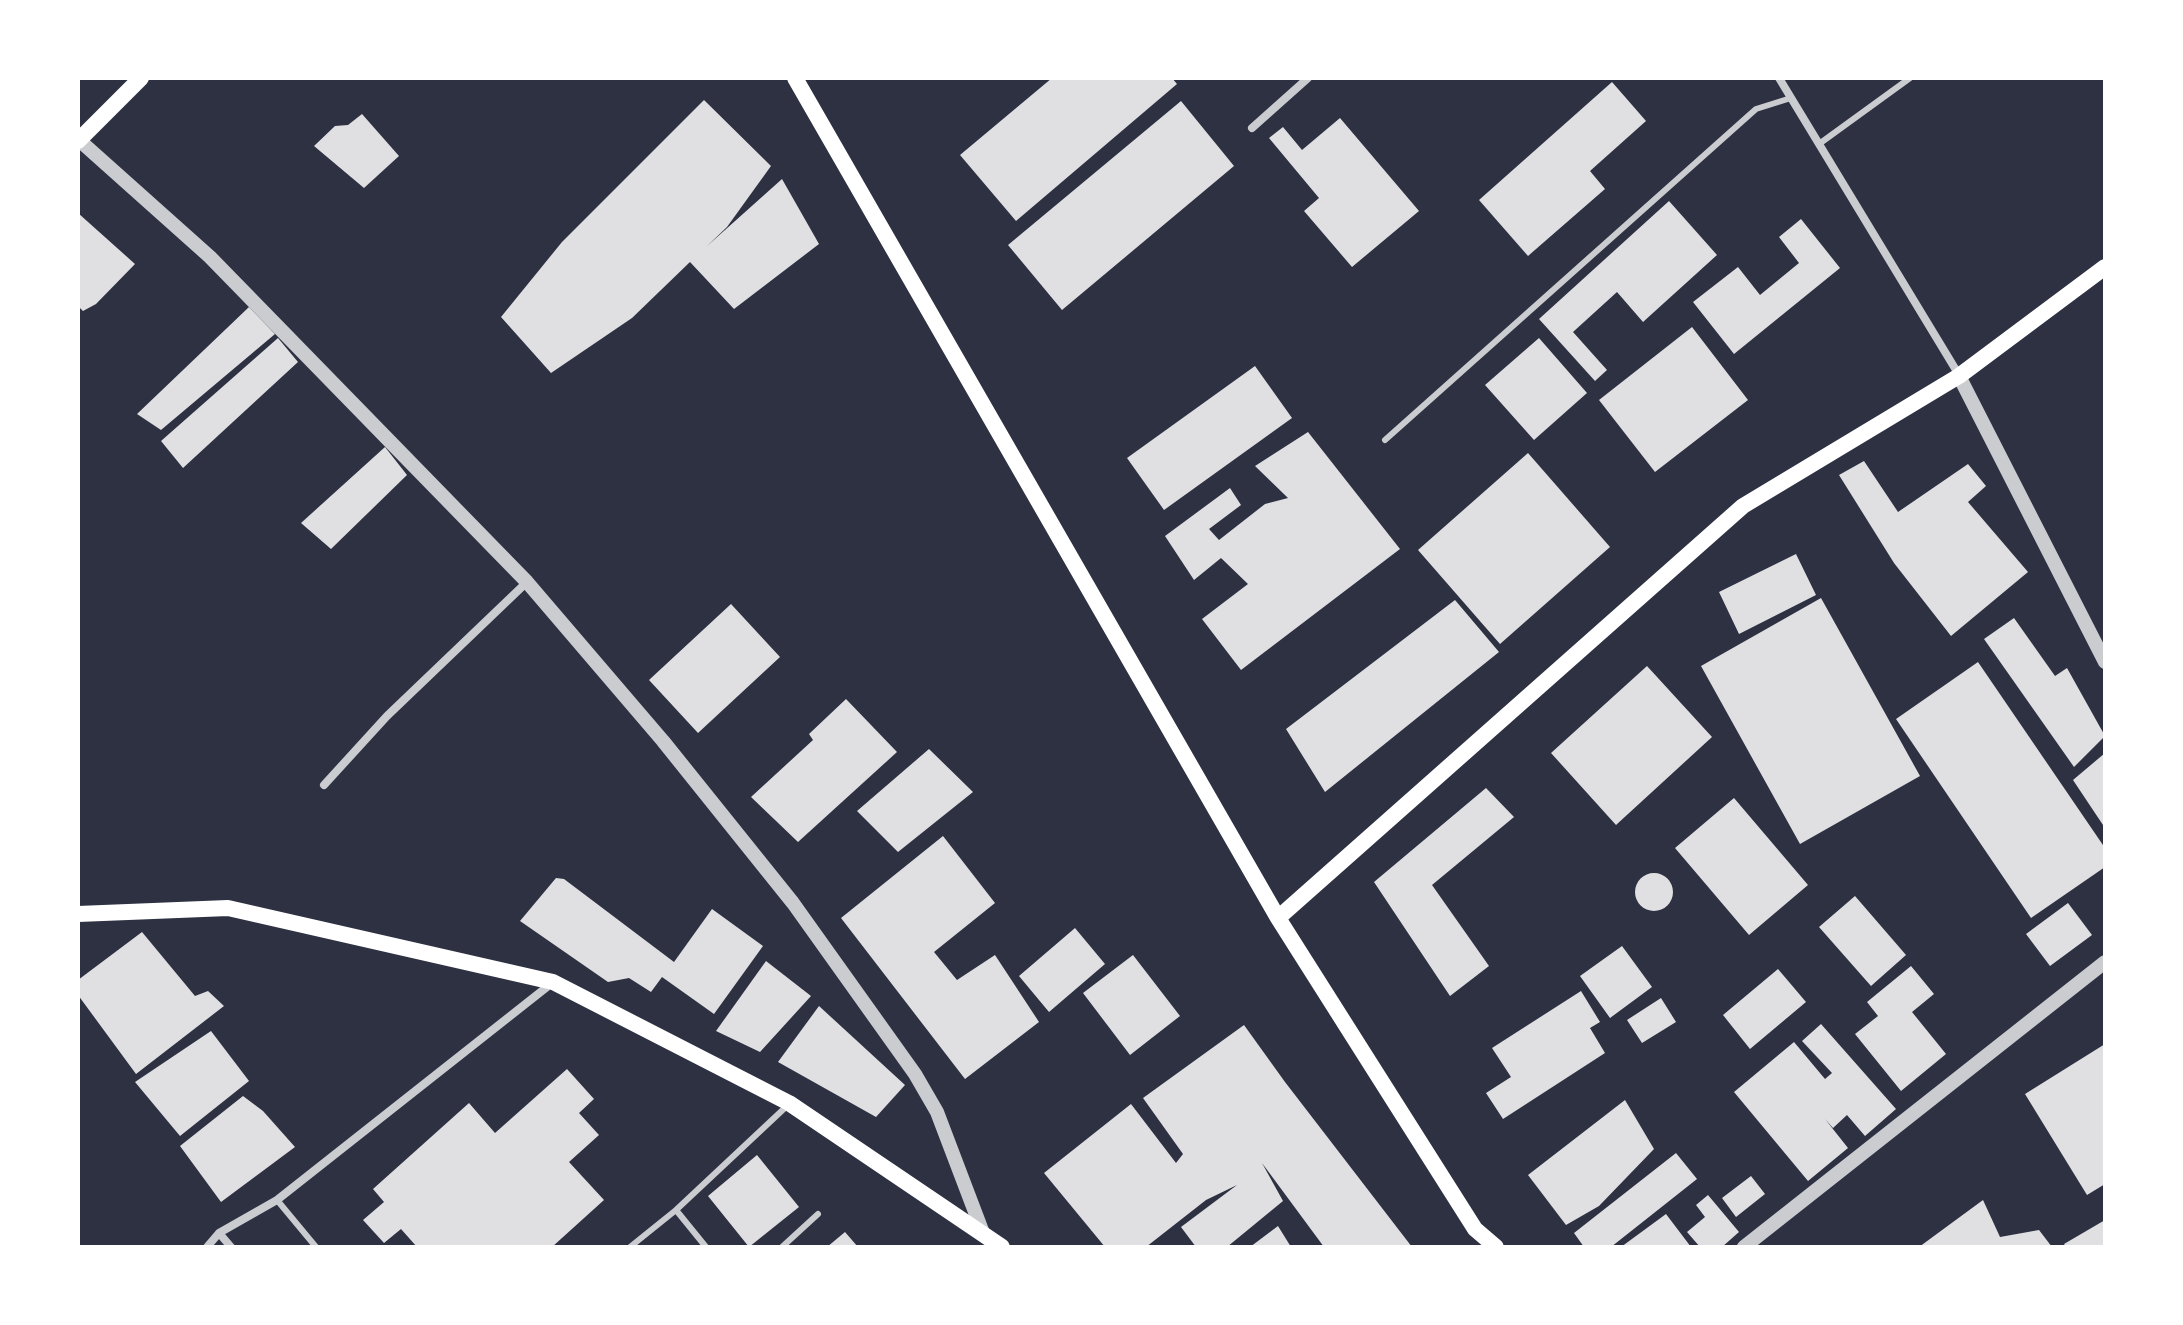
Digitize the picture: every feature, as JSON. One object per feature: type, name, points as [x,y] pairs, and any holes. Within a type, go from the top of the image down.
[{"type":"main road","points":[[78,140],[141,78]]},
{"type":"main road","points":[[795,78],[1278,918],[1475,1229],[1496,1247]]},
{"type":"main road","points":[[1278,918],[1743,506],[1959,376],[2105,267]]},
{"type":"main road","points":[[78,914],[228,908],[553,982],[789,1103],[1002,1247]]},
{"type":"main road","points":[[1475,1229],[1479,1247]]},
{"type":"street","points":[[1252,128],[1308,78]]},
{"type":"street","points":[[1779,78],[1959,376],[2105,662]]},
{"type":"street","points":[[78,140],[210,257],[527,582],[663,741],[793,903],[915,1074],[937,1112],[983,1233]]},
{"type":"street","points":[[324,785],[387,716],[527,582]]},
{"type":"street","points":[[1744,1247],[2105,962]]},
{"type":"street","points":[[207,1247],[219,1233],[277,1200],[553,982]]},
{"type":"street","points":[[219,1233],[231,1247]]},
{"type":"lane","points":[[1819,144],[1910,78]]},
{"type":"lane","points":[[1385,440],[1756,109],[1791,98]]},
{"type":"lane","points":[[630,1247],[676,1210],[789,1103]]},
{"type":"lane","points":[[277,1200],[316,1247]]},
{"type":"lane","points":[[676,1210],[706,1247]]},
{"type":"lane","points":[[782,1247],[818,1214]]},
{"type":"building","points":[[1052,78],[1172,78],[1177,84],[1016,221],[960,155]]},
{"type":"building","points":[[1612,82],[1646,121],[1590,171],[1605,189],[1528,256],[1479,200]]},
{"type":"building","points":[[704,100],[771,166],[727,227],[706,247],[782,179],[819,244],[734,309],[690,262],[632,318],[551,373],[501,317],[562,242]]},
{"type":"building","points":[[1181,101],[1234,166],[1062,310],[1008,245]]},
{"type":"building","points":[[362,114],[399,156],[364,188],[314,146],[335,126],[348,125]]},
{"type":"building","points":[[1340,118],[1419,211],[1352,267],[1304,211],[1319,198],[1269,138],[1283,127],[1302,150]]},
{"type":"building","points":[[1669,201],[1717,255],[1643,322],[1617,292],[1573,332],[1607,370],[1595,381],[1539,319]]},
{"type":"building","points":[[78,213],[135,264],[96,304],[83,311],[78,306]]},
{"type":"building","points":[[1801,219],[1840,268],[1734,354],[1693,302],[1738,267],[1760,295],[1799,263],[1779,237]]},
{"type":"building","points":[[249,307],[275,334],[161,430],[137,414]]},
{"type":"building","points":[[1692,327],[1748,400],[1655,472],[1599,400]]},
{"type":"building","points":[[278,338],[298,362],[183,468],[161,441]]},
{"type":"building","points":[[1539,338],[1587,393],[1534,440],[1485,385]]},
{"type":"building","points":[[1255,366],[1292,418],[1164,510],[1127,458]]},
{"type":"building","points":[[1308,432],[1400,549],[1241,670],[1202,619],[1248,584],[1221,558],[1194,580],[1165,536],[1230,488],[1241,505],[1209,529],[1219,540],[1265,504],[1288,498],[1255,466]]},
{"type":"building","points":[[385,447],[407,475],[331,549],[301,523]]},
{"type":"building","points":[[1528,453],[1610,547],[1500,644],[1418,550]]},
{"type":"building","points":[[1864,461],[1898,512],[1968,464],[1986,486],[1968,502],[2028,572],[1951,636],[1894,563],[1839,475]]},
{"type":"building","points":[[1796,554],[1816,595],[1739,634],[1719,592]]},
{"type":"building","points":[[1821,598],[1920,776],[1800,844],[1701,666]]},
{"type":"building","points":[[1455,600],[1499,652],[1325,792],[1286,729]]},
{"type":"building","points":[[731,604],[780,657],[698,733],[649,680]]},
{"type":"building","points":[[2014,618],[2055,676],[2067,668],[2105,736],[2074,767],[1984,639]]},
{"type":"building","points":[[1978,662],[2105,848],[2105,867],[2031,918],[1896,719]]},
{"type":"building","points":[[1647,666],[1712,737],[1616,825],[1551,753]]},
{"type":"building","points":[[846,699],[897,752],[798,842],[751,797],[813,740],[809,734]]},
{"type":"building","points":[[929,749],[973,792],[898,852],[857,811]]},
{"type":"building","points":[[2105,753],[2105,828],[2073,780]]},
{"type":"building","points":[[1486,788],[1514,817],[1432,885],[1489,966],[1450,996],[1374,882]]},
{"type":"building","points":[[1734,798],[1808,885],[1749,935],[1675,848]]},
{"type":"building","points":[[943,836],[995,903],[934,952],[957,980],[995,955],[1039,1022],[965,1079],[841,918]]},
{"type":"building","points":[[1654,873],[1668,878],[1673,892],[1668,906],[1654,911],[1640,906],[1635,892],[1640,878]]},
{"type":"building","points":[[556,878],[564,879],[674,962],[712,909],[763,946],[714,1014],[662,977],[651,992],[629,978],[608,982],[520,921]]},
{"type":"building","points":[[1855,896],[1906,955],[1871,986],[1819,927]]},
{"type":"building","points":[[2068,903],[2092,935],[2050,966],[2026,934]]},
{"type":"building","points":[[1075,928],[1105,964],[1049,1012],[1019,976]]},
{"type":"building","points":[[142,932],[195,996],[208,991],[224,1006],[136,1074],[78,995],[78,980]]},
{"type":"building","points":[[1622,946],[1652,987],[1610,1018],[1580,976]]},
{"type":"building","points":[[1133,955],[1180,1016],[1130,1055],[1083,993]]},
{"type":"building","points":[[766,961],[811,996],[760,1052],[716,1031]]},
{"type":"building","points":[[1911,966],[1934,994],[1912,1012],[1946,1054],[1901,1091],[1855,1034],[1878,1016],[1867,1002]]},
{"type":"building","points":[[1778,969],[1806,1002],[1750,1049],[1723,1015]]},
{"type":"building","points":[[1581,991],[1600,1022],[1590,1028],[1605,1053],[1503,1119],[1486,1093],[1511,1077],[1492,1048]]},
{"type":"building","points":[[1661,998],[1676,1022],[1642,1043],[1627,1020]]},
{"type":"building","points":[[819,1006],[905,1085],[876,1117],[778,1062]]},
{"type":"building","points":[[1821,1024],[1896,1109],[1865,1136],[1847,1115],[1833,1128],[1825,1119],[1848,1148],[1808,1181],[1734,1092],[1794,1042],[1825,1079],[1832,1073],[1802,1041]]},
{"type":"building","points":[[1244,1025],[1412,1247],[1324,1247],[1262,1163],[1283,1201],[1227,1247],[1196,1247],[1181,1227],[1237,1185],[1206,1200],[1146,1247],[1105,1247],[1044,1173],[1131,1104],[1176,1163],[1183,1154],[1143,1098]]},
{"type":"building","points":[[211,1031],[249,1081],[180,1136],[135,1082]]},
{"type":"building","points":[[2105,1044],[2105,1184],[2087,1195],[2025,1094]]},
{"type":"building","points":[[567,1069],[594,1099],[579,1113],[599,1135],[569,1162],[604,1200],[552,1247],[417,1247],[401,1229],[384,1243],[363,1220],[384,1202],[373,1189],[469,1103],[495,1133]]},
{"type":"building","points":[[243,1096],[263,1111],[295,1147],[221,1202],[180,1146]]},
{"type":"building","points":[[1625,1100],[1654,1149],[1599,1206],[1566,1225],[1528,1175]]},
{"type":"building","points":[[1676,1153],[1697,1179],[1611,1247],[1584,1247],[1574,1233]]},
{"type":"building","points":[[757,1155],[799,1207],[749,1247],[708,1196]]},
{"type":"building","points":[[1751,1176],[1765,1194],[1736,1217],[1722,1198]]},
{"type":"building","points":[[1708,1195],[1739,1232],[1722,1247],[1700,1247],[1687,1232],[1705,1217],[1696,1205]]},
{"type":"building","points":[[1983,1200],[2000,1237],[2039,1230],[2052,1247],[1919,1247]]},
{"type":"building","points":[[1666,1214],[1691,1247],[1621,1247]]},
{"type":"building","points":[[2105,1220],[2105,1247],[2066,1247],[2064,1244]]},
{"type":"building","points":[[1278,1226],[1291,1247],[1250,1247]]},
{"type":"building","points":[[845,1232],[858,1247],[827,1247]]}]
